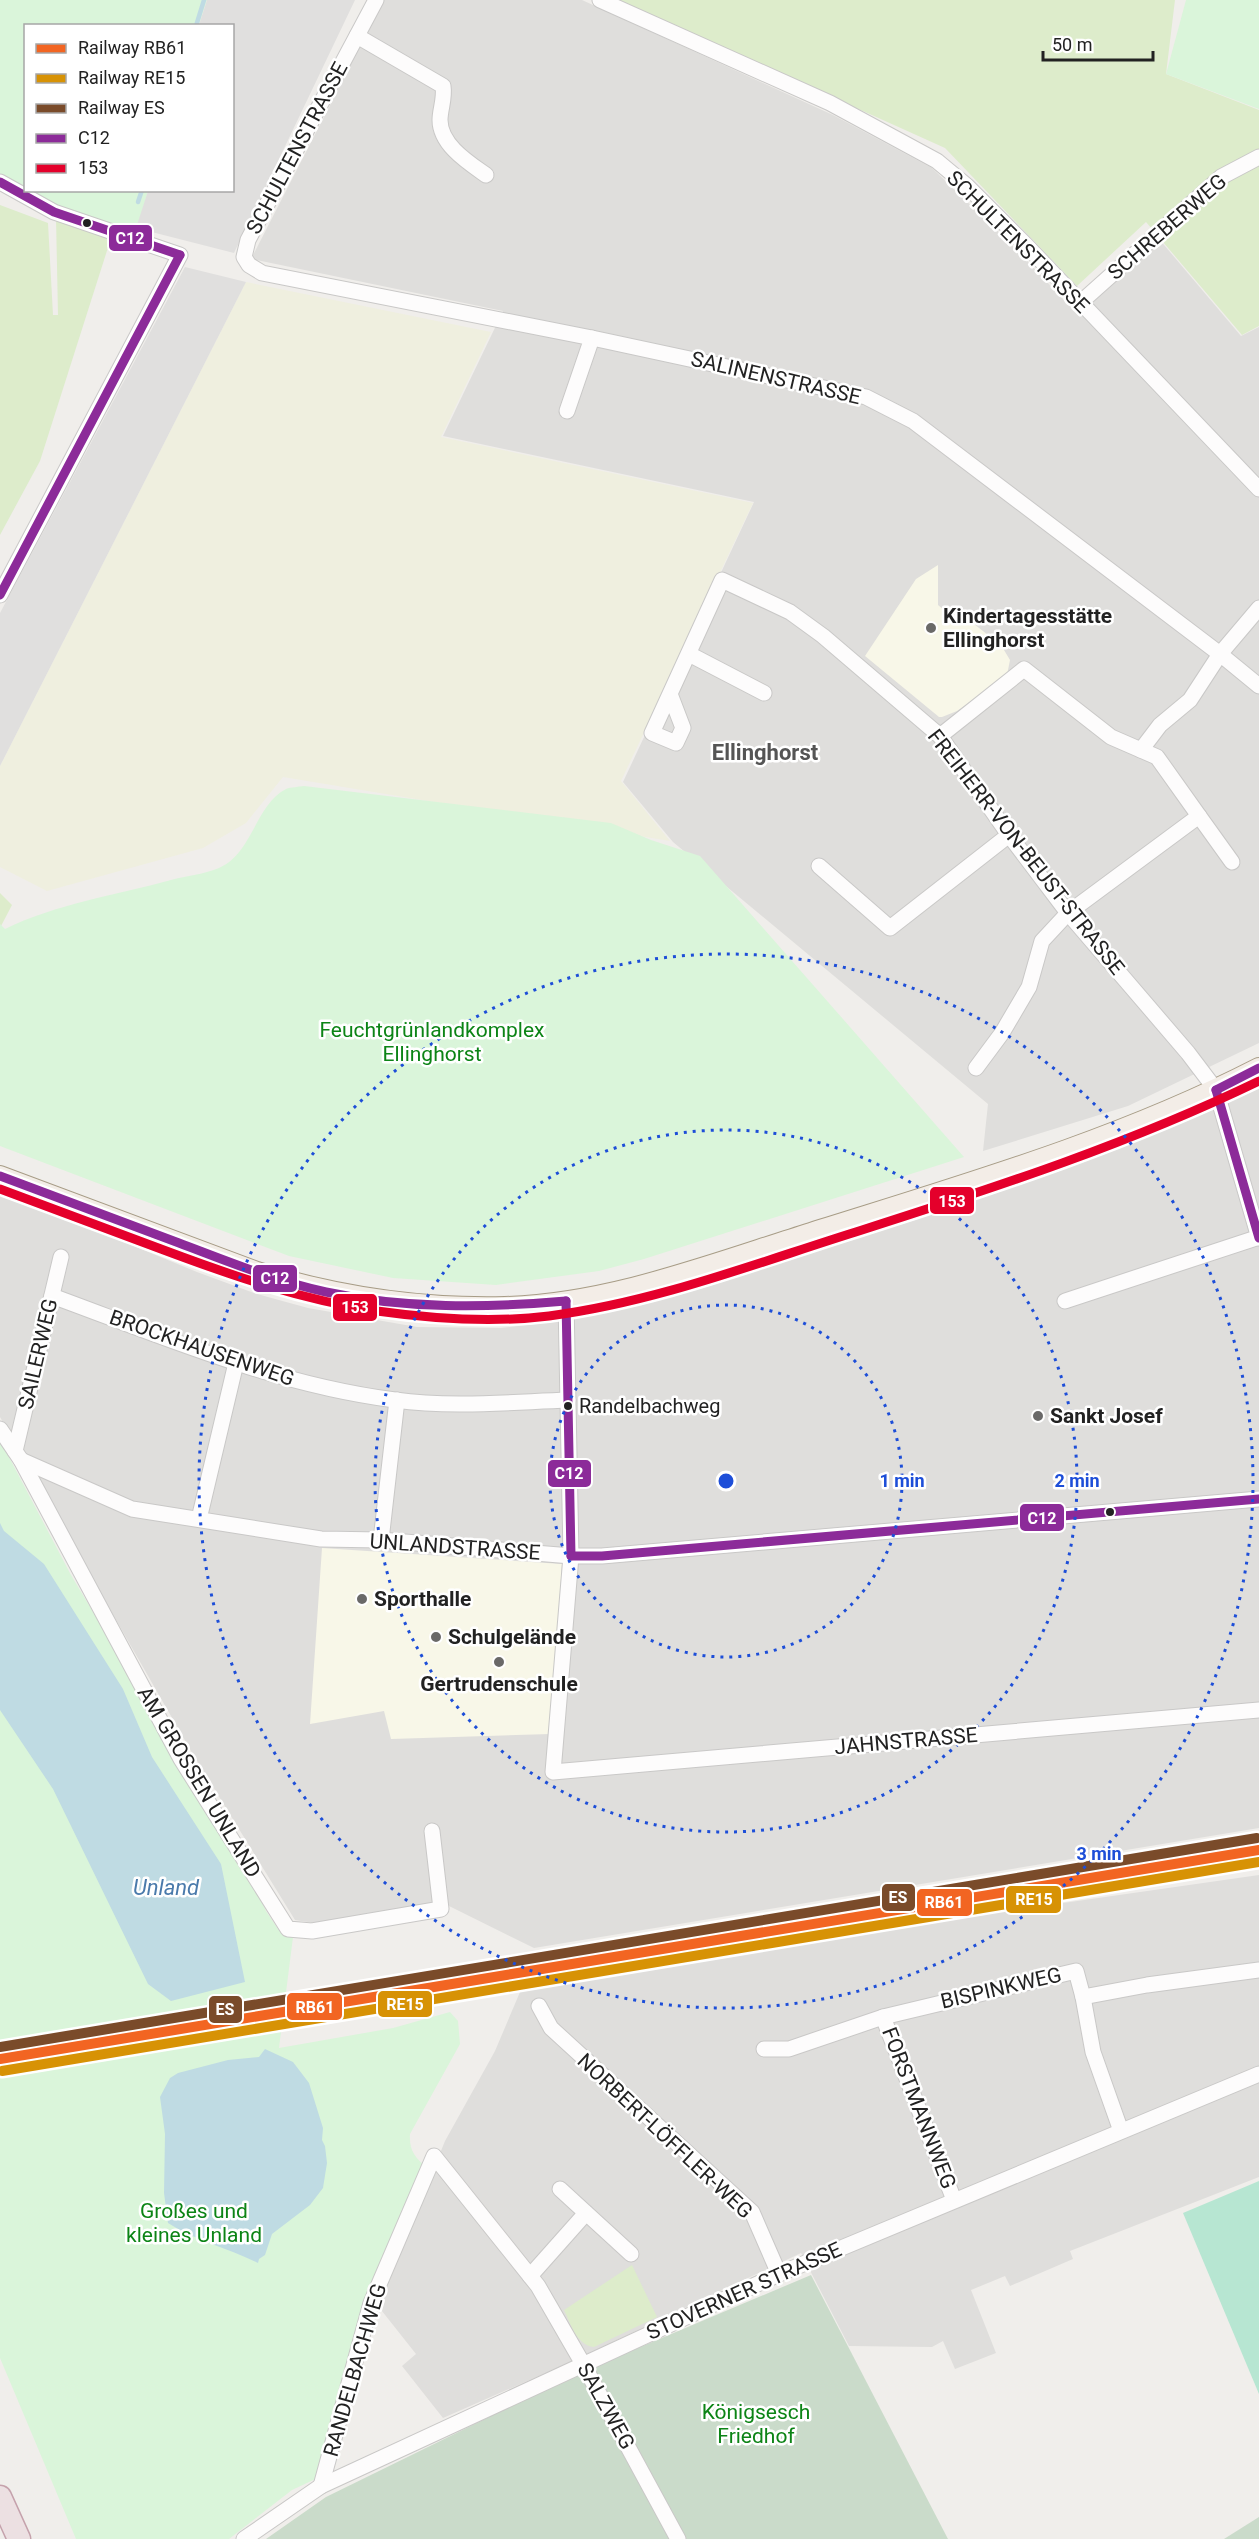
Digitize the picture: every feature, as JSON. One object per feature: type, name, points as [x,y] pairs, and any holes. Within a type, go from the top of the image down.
[{"type":"highway","points":[[0,2497],[20,2539]]},
{"type":"main road","points":[[0,1176],[257,1272],[337,1294],[403,1303],[507,1307],[606,1294],[672,1276],[1019,1167],[1135,1125],[1216,1090],[1259,1068]]},
{"type":"street","name":"SCHULTENSTRASSE","points":[[246,261],[244,251],[248,240],[376,0]]},
{"type":"street","name":"SCHULTENSTRASSE","points":[[600,0],[830,103],[937,161],[967,186],[1259,489]]},
{"type":"street","name":"SCHULTENSTRASSE","points":[[357,36],[443,86],[445,99],[440,122],[444,134],[460,157],[486,175]]},
{"type":"street","name":"SCHREBERWEG","points":[[1080,303],[1221,177],[1259,157]]},
{"type":"street","points":[[0,182],[54,212],[180,255],[0,595]]},
{"type":"street","name":"SALINENSTRASSE","points":[[246,261],[262,273],[592,338],[866,397],[913,421],[1259,686]]},
{"type":"street","points":[[567,411],[592,338]]},
{"type":"street","name":"FREIHERR-VON-BEUST-STRASSE","points":[[689,654],[722,580],[789,612],[823,636],[939,736],[1009,836],[1068,913],[1188,1053],[1216,1090]]},
{"type":"street","points":[[1141,750],[1160,725],[1190,700],[1220,654],[1259,608]]},
{"type":"street","points":[[670,694],[689,654],[764,693]]},
{"type":"street","points":[[939,736],[1024,669],[1111,737],[1157,757],[1232,862]]},
{"type":"street","points":[[976,1068],[1002,1033],[1029,987],[1042,941],[1068,913],[1199,816]]},
{"type":"street","points":[[819,866],[890,928],[1009,836]]},
{"type":"street","points":[[1065,1301],[1259,1238],[1257,1221],[1216,1090]]},
{"type":"street","name":"SAILERWEG","points":[[18,1455],[61,1257]]},
{"type":"street","name":"BROCKHAUSENWEG","points":[[52,1296],[236,1364],[314,1385],[396,1400],[480,1403],[568,1400]]},
{"type":"street","points":[[566,1301],[571,1556]]},
{"type":"street","points":[[199,1520],[236,1364]]},
{"type":"street","points":[[381,1540],[396,1400]]},
{"type":"street","name":"AM GROSSEN UNLAND","points":[[0,1429],[18,1455],[181,1760],[288,1929],[312,1931],[441,1909],[432,1831]]},
{"type":"street","name":"UNLANDSTRASSE","points":[[18,1455],[132,1509],[321,1539],[381,1540],[571,1556],[614,1555],[1259,1499]]},
{"type":"street","name":"JAHNSTRASSE","points":[[571,1556],[553,1772],[1259,1710]]},
{"type":"street","name":"BISPINKWEG","points":[[764,2049],[789,2049],[883,2017],[1076,1971],[1083,1997],[1147,1985],[1259,1970]]},
{"type":"street","points":[[1083,1997],[1093,2052],[1121,2131]]},
{"type":"street","name":"NORBERT-LÖFFLER-WEG","points":[[539,2006],[551,2028],[752,2212],[779,2274]]},
{"type":"street","name":"FORSTMANNWEG","points":[[883,2017],[954,2200]]},
{"type":"street","name":"STOVERNER STRASSE","points":[[244,2539],[321,2486],[779,2274],[1259,2074]]},
{"type":"street","name":"SALZWEG","points":[[434,2156],[530,2276],[583,2364],[678,2539]]},
{"type":"street","name":"RANDELBACHWEG","points":[[321,2486],[371,2303],[434,2156]]},
{"type":"street","points":[[560,2189],[631,2254]]},
{"type":"street","points":[[530,2276],[586,2213]]},
{"type":"shaded area","points":[[207,0],[355,0],[234,253],[136,228],[148,192],[234,192],[234,24],[199,24]]},
{"type":"shaded area","points":[[384,0],[582,0],[833,115],[932,168],[1013,246],[1078,315],[1159,239],[1241,336],[1259,327],[1259,1043],[1128,1106],[983,1151],[988,1104],[673,842],[623,782],[754,502],[443,436],[503,311],[251,259]]},
{"type":"shaded area","points":[[185,267],[246,282],[0,766],[0,613]]},
{"type":"shaded area","name":"Kindertagesstätte Ellinghorst","points":[[938,565],[938,605],[945,611],[952,607],[1001,645],[1010,660],[1007,675],[957,711],[942,717],[939,717],[865,656],[916,579]]},
{"type":"shaded area","points":[[1259,1086],[1259,1828],[534,1948],[447,1905],[314,1923],[295,1920],[191,1751],[0,1417],[0,1191],[197,1272],[257,1294],[308,1308],[417,1327],[501,1328],[552,1322],[594,1308],[677,1289],[807,1249],[1140,1137],[1206,1112]]},
{"type":"shaded area","name":"Schulgelände","points":[[322,1548],[562,1564],[550,1734],[391,1739],[384,1711],[310,1724]]},
{"type":"shaded area","points":[[1259,1875],[1259,2177],[1070,2251],[1073,2259],[1010,2286],[1005,2276],[971,2290],[996,2353],[955,2369],[943,2341],[932,2347],[849,2346],[801,2253],[568,2363],[443,2418],[402,2366],[416,2354],[378,2306],[445,2141],[495,2051],[523,1985],[839,1935]]},
{"type":"green space","points":[[0,0],[207,0],[199,24],[24,24],[24,191],[0,181]]},
{"type":"green space","points":[[617,0],[1175,0],[1166,74],[1259,110],[1259,326],[1242,335],[1146,222],[1077,286],[945,148]]},
{"type":"green space","points":[[1186,0],[1259,0],[1259,109],[1166,74]]},
{"type":"green space","points":[[25,192],[148,192],[134,239]]},
{"type":"green space","points":[[0,205],[48,223],[53,315],[58,315],[56,217],[112,235],[40,461],[0,535]]},
{"type":"green space","points":[[246,282],[491,332],[441,437],[753,503],[621,781],[670,841],[283,777],[246,823],[203,848],[47,891],[0,867],[0,766]]},
{"type":"green space","name":"Feuchtgrünlandkomplex Ellinghorst","points":[[304,786],[611,823],[651,840],[700,856],[964,1157],[644,1259],[599,1271],[496,1285],[393,1278],[289,1256],[0,1146],[0,924],[5,929],[65,906],[219,868],[239,852],[267,806],[276,796],[286,789]]},
{"type":"green space","points":[[0,893],[12,905],[0,928]]},
{"type":"green space","name":"Großes und kleines Unland","points":[[0,1440],[71,1575],[199,1790],[266,1911],[278,1929],[293,1937],[279,2048],[393,2028],[450,2012],[458,2021],[460,2044],[410,2134],[414,2153],[427,2168],[408,2202],[324,2475],[292,2490],[229,2539],[76,2539],[0,2358]]},
{"type":"green space","points":[[1259,2181],[1259,2394],[1183,2213]]},
{"type":"green space","points":[[632,2265],[657,2317],[594,2347],[588,2345],[578,2338],[564,2310]]},
{"type":"green space","name":"Königsesch Friedhof","points":[[811,2275],[948,2539],[266,2539],[326,2497],[579,2373]]},
{"type":"green space","points":[[1259,2517],[1259,2539],[1224,2539]]},
{"type":"water","name":"Unland","points":[[0,1523],[4,1531],[44,1564],[123,1689],[152,1757],[221,1864],[245,1982],[171,2001],[148,1984],[53,1789],[0,1710]]},
{"type":"water","points":[[265,2049],[293,2062],[309,2083],[323,2128],[322,2140],[327,2163],[323,2188],[310,2205],[272,2234],[265,2255],[259,2259],[258,2263],[190,2235],[168,2223],[164,2193],[165,2134],[160,2097],[170,2078],[178,2073],[228,2060],[259,2057]]},
{"type":"waterway","points":[[197,24],[204,0]]},
{"type":"waterway","points":[[138,202],[141,192]]},
{"type":"rail line","name":"ES","points":[[0,2047],[1257,1838]]},
{"type":"rail line","name":"RB61","points":[[0,2059],[1259,1850]]},
{"type":"rail line","name":"RE15","points":[[2,2071],[1259,1862]]},
{"type":"transit line","name":"C12","points":[[0,182],[54,212],[180,255]]},
{"type":"transit line","name":"C12","points":[[0,595],[180,255]]},
{"type":"transit line","name":"C12","points":[[1216,1090],[1259,1068]]},
{"type":"transit line","name":"153","points":[[0,1189],[215,1269],[295,1294],[377,1311],[420,1316],[485,1320],[528,1318],[589,1310],[668,1291],[913,1214],[1113,1144],[1259,1081]]},
{"type":"transit line","name":"C12","points":[[1216,1090],[1259,1238]]},
{"type":"transit line","name":"C12","points":[[0,1176],[251,1270],[326,1292],[386,1302],[446,1306],[566,1301]]},
{"type":"transit line","name":"C12","points":[[566,1301],[571,1556]]},
{"type":"transit line","name":"C12","points":[[571,1556],[602,1556],[1259,1499]]},
{"type":"place","name":"Kindertagesstätte Ellinghorst","points":[[931,628]]},
{"type":"place","name":"Randelbachweg","points":[[568,1406]]},
{"type":"place","name":"Sankt Josef","points":[[1038,1416]]},
{"type":"place","name":"Sporthalle","points":[[362,1599]]},
{"type":"place","name":"Schulgelände","points":[[436,1637]]},
{"type":"place","name":"Gertrudenschule","points":[[499,1662]]},
{"type":"district","name":"Ellinghorst","points":[[765,752]]}]
